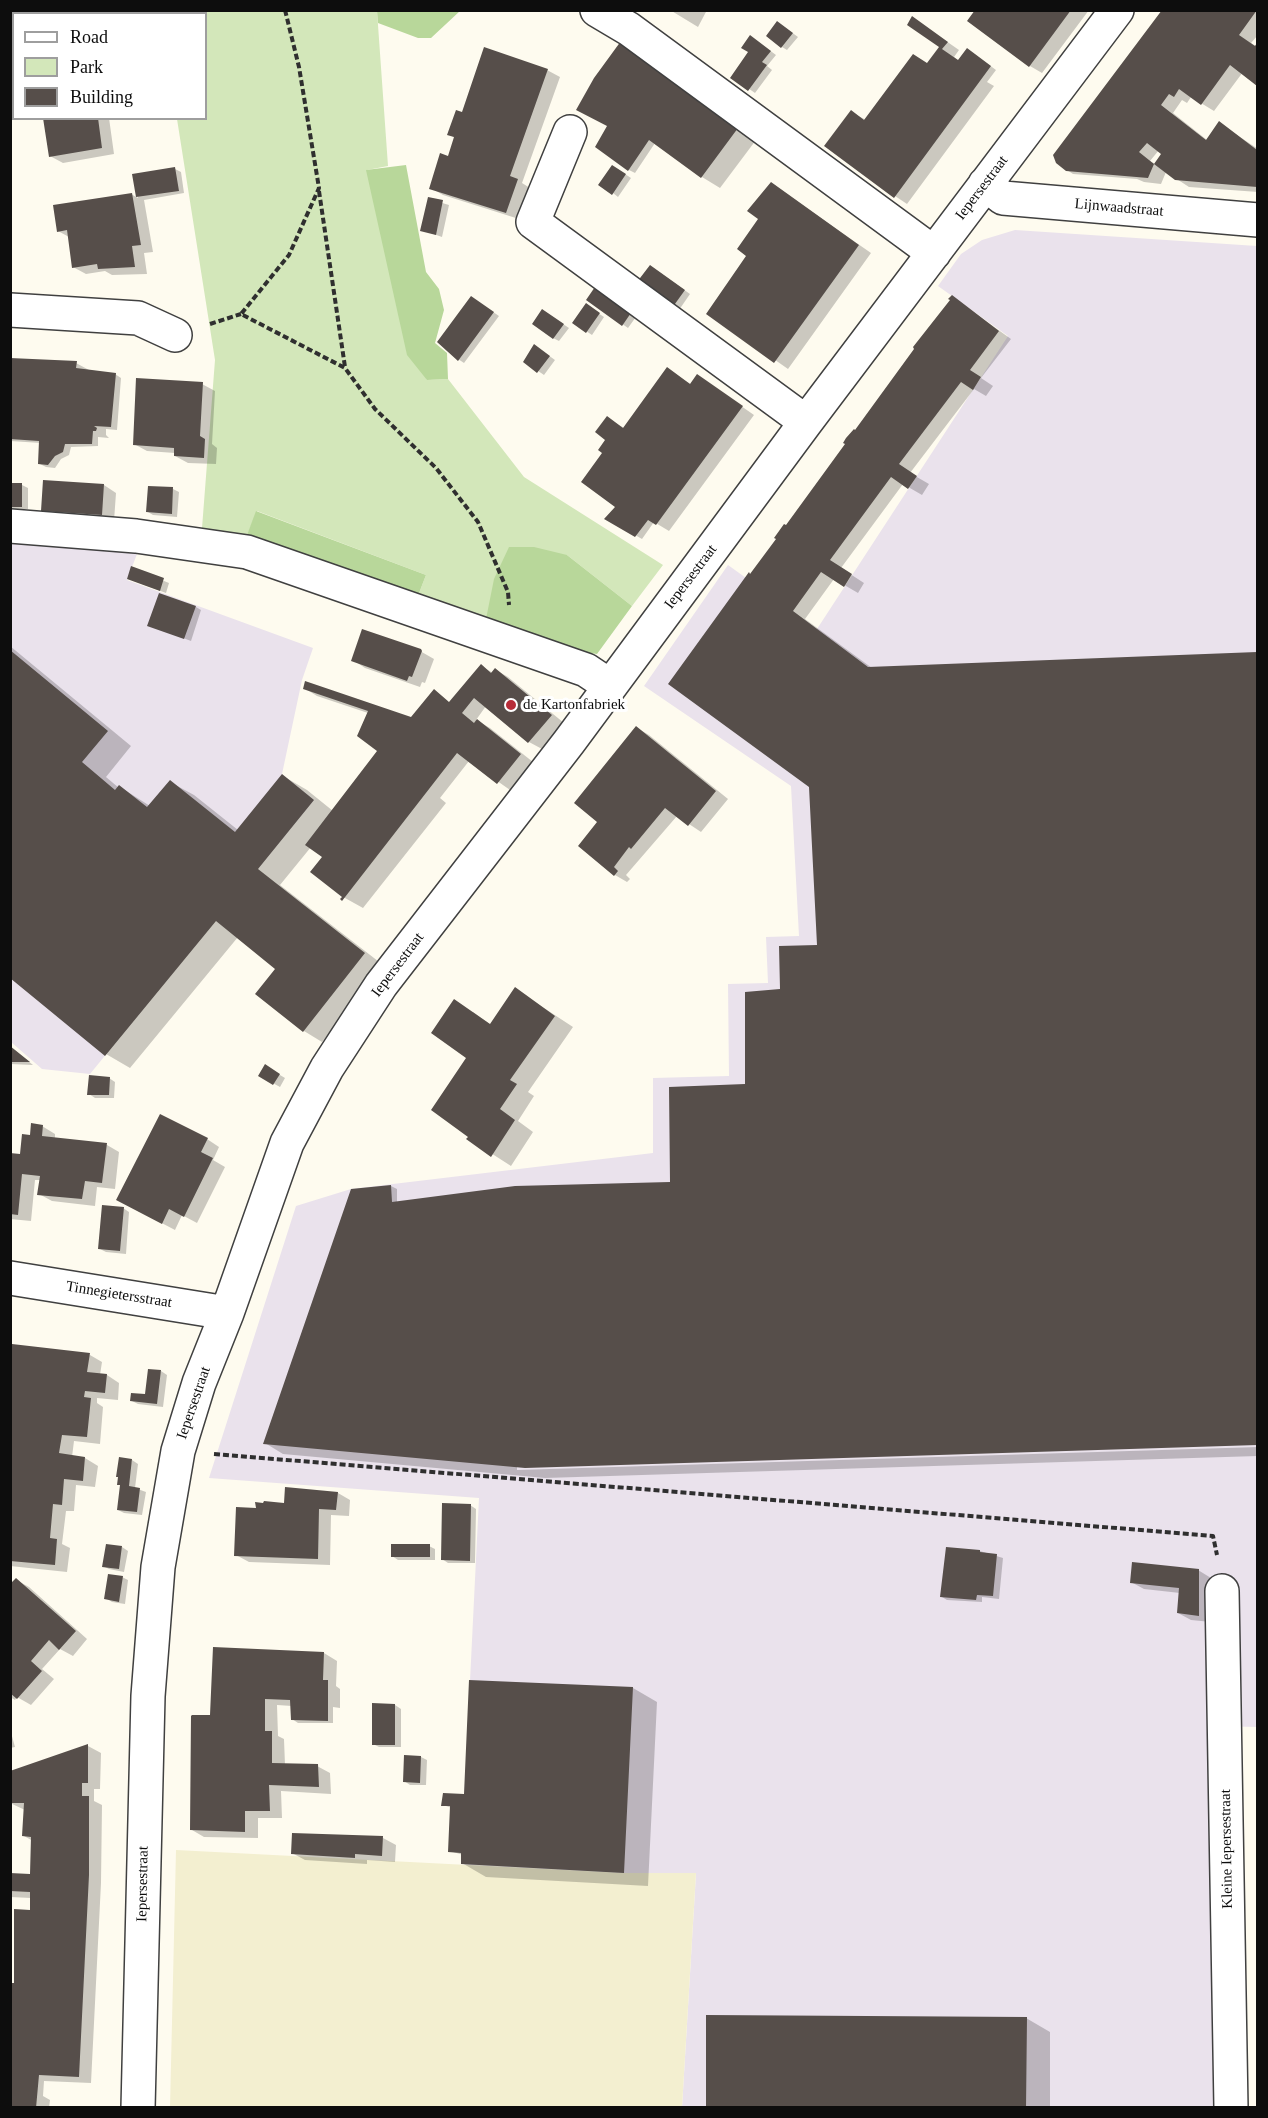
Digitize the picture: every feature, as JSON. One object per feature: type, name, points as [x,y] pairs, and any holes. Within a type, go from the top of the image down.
[{"type":"street","points":[[597,10],[629,29],[934,253]]},
{"type":"street","name":"Iepersestraat","points":[[138,2108],[148,1696],[158,1567],[178,1452],[200,1383],[287,1143],[327,1068],[381,985],[562,752],[806,422],[1118,10]]},
{"type":"street","points":[[570,132],[533,222],[806,422]]},
{"type":"street","name":"Lijnwaadstraat","points":[[985,184],[1003,198],[1257,220]]},
{"type":"street","points":[[11,303],[138,318],[175,335]]},
{"type":"street","points":[[10,526],[136,536],[247,552],[586,670],[610,686]]},
{"type":"street","name":"Tinnegietersstraat","points":[[10,1278],[227,1313]]},
{"type":"street","name":"Kleine Iepersestraat","points":[[1222,1590],[1231,2108]]},
{"type":"path","points":[[285,10],[299,67],[345,368]]},
{"type":"path","points":[[319,188],[290,255],[241,314],[345,368],[375,410],[436,468],[478,522],[508,592],[509,621],[500,639]]},
{"type":"path","points":[[178,1452],[1214,1536],[1222,1590]]},
{"type":"shaded area","points":[[1015,230],[1257,246],[1258,1727],[1211,1726],[1220,2107],[682,2107],[696,1873],[624,1873],[461,1864],[479,1498],[209,1478],[296,1206],[351,1189],[653,1153],[653,1078],[729,1076],[728,984],[768,983],[766,937],[799,936],[791,786],[644,686],[728,565],[817,629],[1008,336],[938,286],[961,254],[982,240]]},
{"type":"shaded area","points":[[11,533],[63,537],[137,554],[127,580],[313,648],[302,680],[282,774],[314,800],[90,1074],[42,1069],[11,1042]]},
{"type":"shaded area","points":[[176,1850],[624,1873],[696,1873],[682,2107],[170,2108]]},
{"type":"green space","points":[[377,10],[460,11],[431,38],[418,38],[378,23]]},
{"type":"green space","points":[[377,11],[388,166],[367,170],[427,380],[448,379],[524,477],[663,565],[632,606],[567,555],[485,624],[416,601],[426,575],[257,511],[244,543],[202,528],[215,360],[177,120],[207,120],[207,12],[160,12]]},
{"type":"green space","points":[[406,165],[426,272],[439,289],[444,310],[435,343],[447,353],[448,379],[427,380],[407,355],[366,170]]},
{"type":"green space","points":[[256,511],[426,575],[416,601],[244,543]]},
{"type":"green space","points":[[509,547],[534,547],[567,555],[632,606],[597,654],[582,652],[485,624],[494,579]]},
{"type":"building","points":[[23,10],[86,10],[86,12],[23,12]]},
{"type":"building","points":[[975,10],[1071,10],[1029,67],[967,21]]},
{"type":"building","points":[[1162,10],[1257,10],[1239,35],[1255,46],[1257,43],[1257,86],[1230,65],[1201,105],[1179,89],[1174,97],[1169,94],[1161,105],[1206,140],[1219,121],[1257,150],[1257,187],[1175,180],[1154,164],[1148,178],[1066,171],[1056,163],[1053,155]],"holes":[[[1147,143],[1161,154],[1154,164],[1139,152]]]},
{"type":"building","points":[[912,16],[948,42],[942,49],[958,60],[967,48],[991,66],[894,198],[824,146],[851,110],[864,120],[913,54],[927,63],[939,47],[907,25]]},
{"type":"building","points":[[777,21],[793,33],[781,48],[766,36]]},
{"type":"building","points":[[750,35],[771,51],[762,62],[767,65],[748,91],[730,78],[748,52],[741,48]]},
{"type":"building","points":[[621,41],[738,128],[701,178],[649,140],[628,171],[595,147],[607,126],[576,110],[594,78]]},
{"type":"building","points":[[484,47],[548,69],[510,176],[518,179],[506,213],[429,189],[440,153],[448,156],[454,137],[447,135],[456,110],[462,112]]},
{"type":"building","points":[[43,120],[98,120],[102,148],[49,157]]},
{"type":"building","points":[[612,165],[626,174],[612,195],[598,185]]},
{"type":"building","points":[[175,167],[179,191],[136,197],[132,174]]},
{"type":"building","points":[[771,182],[859,245],[774,363],[706,314],[746,256],[737,249],[758,219],[747,211]]},
{"type":"building","points":[[132,193],[141,245],[132,246],[135,267],[98,269],[97,264],[72,268],[67,230],[57,232],[53,205]]},
{"type":"building","points":[[428,197],[443,200],[436,235],[420,231]]},
{"type":"building","points":[[650,265],[685,290],[672,308],[637,282]]},
{"type":"building","points":[[597,284],[633,310],[622,326],[586,300]]},
{"type":"building","points":[[952,295],[999,331],[970,370],[981,377],[973,390],[961,382],[899,464],[917,476],[908,489],[891,477],[830,560],[852,574],[844,587],[821,572],[793,611],[868,667],[1257,652],[1257,1445],[525,1468],[263,1444],[351,1189],[391,1185],[392,1202],[515,1186],[670,1182],[669,1087],[745,1084],[745,992],[780,989],[779,946],[817,945],[809,787],[668,684]]},
{"type":"building","points":[[471,296],[494,312],[458,361],[437,342]]},
{"type":"building","points":[[586,303],[600,313],[586,333],[572,323]]},
{"type":"building","points":[[542,309],[564,324],[553,339],[532,324]]},
{"type":"building","points":[[534,344],[550,356],[537,373],[523,362]]},
{"type":"building","points":[[10,358],[77,361],[76,368],[116,373],[111,427],[94,426],[97,428],[93,431],[92,444],[65,444],[63,452],[55,456],[48,465],[38,464],[39,441],[10,439]]},
{"type":"building","points":[[667,367],[690,384],[697,374],[743,406],[656,525],[648,520],[635,537],[604,519],[615,507],[581,482],[602,453],[598,450],[605,440],[595,432],[607,416],[623,428]]},
{"type":"building","points":[[136,378],[203,382],[200,436],[205,439],[204,458],[174,456],[174,448],[133,445]]},
{"type":"building","points":[[43,480],[104,484],[102,515],[41,511]]},
{"type":"building","points":[[10,483],[22,483],[22,507],[10,507]]},
{"type":"building","points":[[148,486],[173,487],[172,514],[146,512]]},
{"type":"building","points":[[131,566],[164,578],[160,591],[127,579]]},
{"type":"building","points":[[159,593],[196,606],[184,639],[147,626]]},
{"type":"building","points":[[362,629],[421,649],[412,677],[409,676],[407,681],[351,661]]},
{"type":"building","points":[[10,650],[108,731],[82,762],[115,790],[119,785],[147,807],[170,780],[235,832],[282,774],[314,800],[258,869],[365,953],[303,1032],[255,994],[275,969],[216,921],[105,1056],[10,978]]},
{"type":"building","points":[[481,664],[491,673],[495,668],[552,715],[528,743],[474,698],[462,713],[474,723],[477,719],[521,754],[497,784],[457,753],[342,901],[340,899],[342,897],[310,872],[322,857],[305,845],[377,751],[357,736],[368,711],[303,689],[305,681],[411,717],[434,689],[449,702]]},
{"type":"building","points":[[636,726],[716,791],[688,826],[665,808],[614,867],[618,871],[614,876],[578,846],[597,822],[574,803]]},
{"type":"building","points":[[515,987],[555,1016],[510,1080],[517,1084],[500,1109],[515,1120],[491,1157],[431,1110],[466,1058],[431,1033],[454,999],[490,1024]]},
{"type":"building","points":[[10,1046],[30,1062],[10,1062]]},
{"type":"building","points":[[265,1064],[280,1074],[273,1085],[258,1076]]},
{"type":"building","points":[[89,1075],[110,1077],[109,1095],[87,1095]]},
{"type":"building","points":[[160,1114],[208,1138],[201,1152],[213,1158],[184,1217],[169,1209],[162,1224],[116,1200]]},
{"type":"building","points":[[31,1123],[43,1125],[42,1136],[107,1143],[102,1183],[85,1181],[82,1199],[37,1195],[40,1176],[22,1174],[18,1215],[10,1214],[10,1153],[20,1154],[22,1134],[30,1135]]},
{"type":"building","points":[[102,1205],[124,1207],[120,1251],[98,1249]]},
{"type":"building","points":[[12,1344],[90,1353],[87,1372],[107,1374],[105,1393],[85,1391],[84,1397],[91,1398],[87,1437],[62,1435],[59,1453],[85,1457],[83,1481],[64,1479],[62,1505],[53,1504],[50,1538],[57,1539],[55,1565],[10,1561],[10,1358]]},
{"type":"building","points":[[148,1369],[161,1370],[157,1404],[130,1401],[131,1393],[145,1394]]},
{"type":"building","points":[[119,1457],[132,1459],[129,1486],[140,1488],[137,1512],[117,1510],[120,1485],[117,1485],[118,1477],[116,1477]]},
{"type":"building","points":[[285,1487],[338,1492],[336,1510],[319,1509],[318,1559],[234,1556],[236,1507],[256,1508],[255,1502],[263,1503],[264,1501],[284,1503]]},
{"type":"building","points":[[442,1503],[471,1504],[470,1561],[441,1560]]},
{"type":"building","points":[[106,1544],[122,1546],[119,1569],[102,1567]]},
{"type":"building","points":[[391,1544],[430,1544],[430,1557],[391,1557]]},
{"type":"building","points":[[946,1547],[997,1554],[993,1596],[977,1595],[976,1600],[940,1597]]},
{"type":"building","points":[[1132,1562],[1199,1569],[1199,1616],[1177,1613],[1179,1588],[1130,1583]]},
{"type":"building","points":[[108,1574],[123,1576],[119,1602],[104,1599]]},
{"type":"building","points":[[16,1578],[76,1631],[59,1650],[49,1640],[31,1661],[42,1671],[17,1699],[10,1693],[10,1584]]},
{"type":"building","points":[[213,1647],[324,1652],[323,1680],[328,1680],[328,1721],[291,1720],[290,1700],[265,1699],[265,1731],[272,1731],[272,1763],[318,1764],[319,1787],[269,1785],[270,1811],[245,1811],[245,1832],[190,1830],[191,1716],[210,1715]]},
{"type":"building","points":[[469,1680],[633,1687],[624,1873],[461,1864],[461,1853],[448,1852],[450,1806],[441,1806],[443,1793],[464,1794]]},
{"type":"building","points":[[372,1703],[395,1704],[395,1745],[372,1745]]},
{"type":"building","points":[[88,1744],[88,1783],[82,1783],[82,1796],[89,1796],[89,1875],[79,2077],[39,2075],[36,2108],[10,2108],[10,1983],[14,1983],[14,1909],[30,1910],[30,1892],[10,1891],[10,1873],[30,1874],[31,1837],[22,1836],[24,1803],[10,1803],[10,1771]]},
{"type":"building","points":[[404,1755],[421,1756],[420,1783],[403,1782]]},
{"type":"building","points":[[292,1833],[383,1836],[382,1856],[355,1854],[355,1858],[291,1854]]},
{"type":"building","points":[[706,2015],[1027,2017],[1026,2108],[706,2108]]},
{"type":"place","name":"de Kartonfabriek","points":[[511,705]]}]
